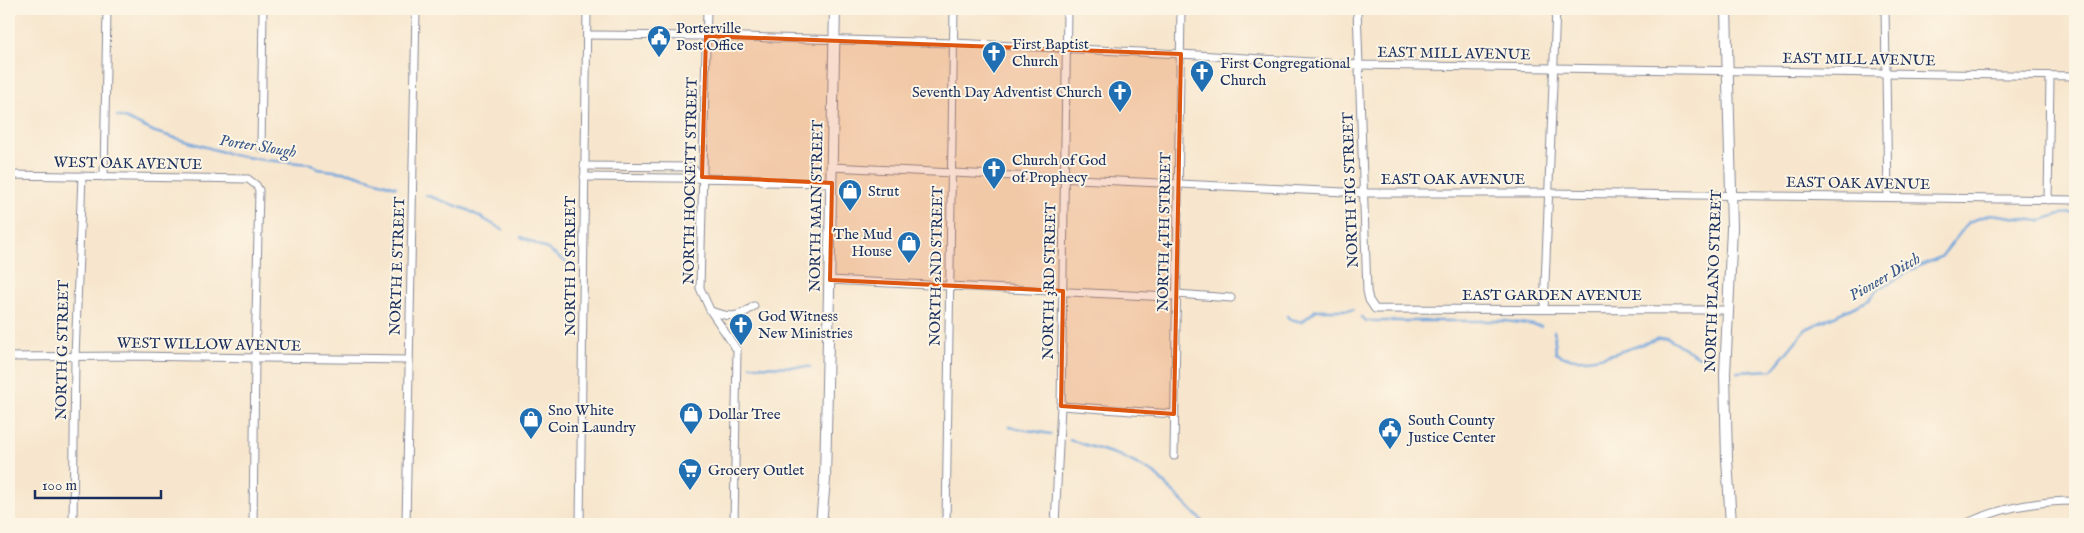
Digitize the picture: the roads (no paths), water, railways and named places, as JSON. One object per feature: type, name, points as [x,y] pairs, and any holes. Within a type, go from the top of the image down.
[{"type":"main road","name":"NORTH MAIN STREET","points":[[821,524],[824,504],[830,280],[834,9]]},
{"type":"main road","name":"NORTH PLANO STREET","points":[[1726,9],[1732,252],[1725,374],[1731,524]]},
{"type":"street","points":[[104,177],[107,9]]},
{"type":"street","points":[[260,148],[263,9]]},
{"type":"street","name":"NORTH E STREET","points":[[406,524],[416,9]]},
{"type":"street","name":"NORTH D STREET","points":[[580,524],[584,341],[584,166],[587,9]]},
{"type":"street","name":"NORTH HOCKETT STREET","points":[[707,9],[700,288],[737,350],[734,524]]},
{"type":"street","name":"NORTH 2ND STREET","points":[[946,524],[954,9]]},
{"type":"street","name":"NORTH 3RD STREET","points":[[1055,524],[1061,406],[1067,9]]},
{"type":"street","name":"NORTH 4TH STREET","points":[[1174,456],[1181,9]]},
{"type":"street","name":"NORTH FIG STREET","points":[[1357,9],[1367,291],[1369,300],[1375,309]]},
{"type":"street","points":[[1544,309],[1556,9]]},
{"type":"street","points":[[1885,9],[1888,197]]},
{"type":"street","name":"EAST MILL AVENUE","points":[[587,35],[706,36],[954,43],[1359,65],[2075,76]]},
{"type":"street","points":[[2048,200],[2050,77]]},
{"type":"street","points":[[584,166],[691,167],[702,177]]},
{"type":"street","name":"EAST OAK AVENUE","points":[[832,167],[1364,192],[2075,200]]},
{"type":"street","name":"WEST OAK AVENUE","points":[[9,176],[248,179],[259,190],[254,359]]},
{"type":"street","name":"NORTH G STREET","points":[[73,524],[75,357],[82,176]]},
{"type":"street","points":[[584,177],[702,177],[759,179],[765,182],[832,183]]},
{"type":"street","points":[[830,280],[1169,297],[1177,294],[1231,298]]},
{"type":"street","points":[[712,311],[734,317],[746,313],[754,306]]},
{"type":"street","name":"EAST GARDEN AVENUE","points":[[1375,309],[1728,310]]},
{"type":"street","name":"WEST WILLOW AVENUE","points":[[9,357],[408,360]]},
{"type":"street","points":[[253,524],[254,359]]},
{"type":"street","points":[[1061,406],[1174,414]]},
{"type":"street","points":[[1965,524],[2011,508],[2056,501],[2075,501]]},
{"type":"waterway","name":"Porter Slough","points":[[117,116],[155,132],[233,155],[311,164],[318,169],[350,173],[396,187]]},
{"type":"waterway","name":"Porter Slough","points":[[426,195],[468,210],[503,230]]},
{"type":"waterway","name":"Pioneer Ditch","points":[[1737,372],[1772,370],[1806,329],[1869,300],[1878,289],[1919,266],[1941,257],[1969,222],[1991,214],[2039,221],[2060,214],[2075,213]]},
{"type":"waterway","name":"Porter Slough","points":[[521,237],[547,249],[566,262]]},
{"type":"waterway","points":[[1287,316],[1290,319],[1302,322],[1316,310],[1353,310]]},
{"type":"waterway","points":[[1361,317],[1366,321],[1506,321],[1541,326]]},
{"type":"waterway","points":[[1554,331],[1556,353],[1567,358],[1579,359],[1606,356],[1657,339],[1667,338],[1708,362]]},
{"type":"waterway","name":"Porter Slough","points":[[751,366],[810,367]]},
{"type":"waterway","name":"Porter Slough","points":[[1009,427],[1051,434]]},
{"type":"waterway","name":"Porter Slough","points":[[1070,440],[1121,456],[1154,473],[1205,524]]},
{"type":"place","name":"Porterville Post Office","points":[[659,58]]},
{"type":"place","name":"First Baptist Church","points":[[994,74]]},
{"type":"place","name":"First Congregational Church","points":[[1202,93]]},
{"type":"place","name":"Seventh Day Adventist Church","points":[[1120,113]]},
{"type":"place","name":"Church of God of Prophecy","points":[[994,190]]},
{"type":"place","name":"Strut","points":[[850,212]]},
{"type":"place","name":"The Mud House","points":[[909,264]]},
{"type":"place","name":"God Witness New Ministries","points":[[741,346]]},
{"type":"place","name":"Dollar Tree","points":[[691,435]]},
{"type":"place","name":"Sno White Coin Laundry","points":[[531,440]]},
{"type":"place","name":"South County Justice Center","points":[[1390,450]]},
{"type":"place","name":"Grocery Outlet","points":[[690,491]]}]
